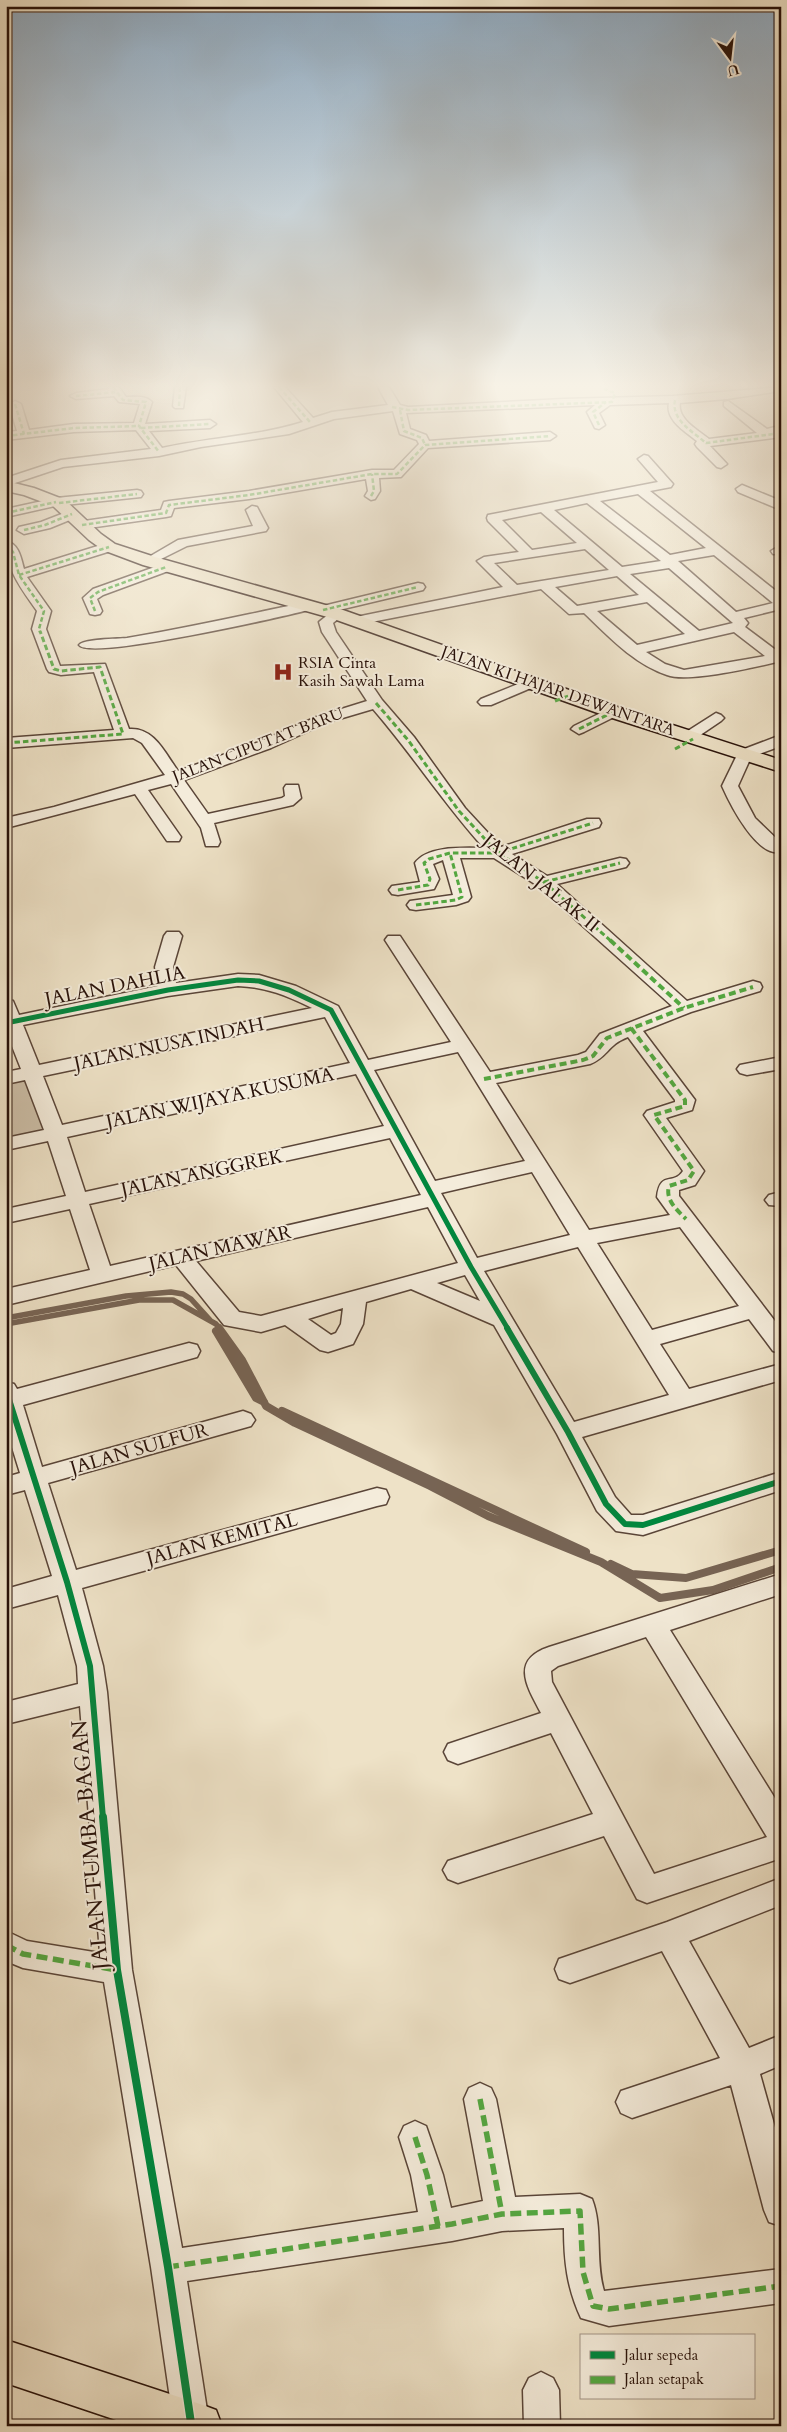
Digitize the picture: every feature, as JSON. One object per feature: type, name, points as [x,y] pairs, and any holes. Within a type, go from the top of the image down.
[{"type":"main road","name":"JALAN KI HAJAR DEWANTARA","points":[[47,500],[67,511],[95,537],[109,547],[149,562],[323,610],[533,682],[563,698],[613,712],[781,766]]},
{"type":"main road","points":[[6,2361],[195,2424]]},
{"type":"street","points":[[24,530],[45,525],[67,511],[110,500]]},
{"type":"street","points":[[6,513],[67,511],[166,513],[169,505],[203,500]]},
{"type":"street","points":[[529,554],[493,518],[588,500]]},
{"type":"street","points":[[592,500],[669,561],[779,658]]},
{"type":"street","points":[[635,650],[697,637],[781,603],[718,550],[654,500]]},
{"type":"street","points":[[768,500],[781,506]]},
{"type":"street","points":[[545,509],[697,637]]},
{"type":"street","points":[[149,562],[184,543],[261,528],[252,510]]},
{"type":"street","points":[[6,545],[13,552],[19,575],[44,611],[39,629],[54,669],[100,667],[123,734]]},
{"type":"street","points":[[514,590],[484,562],[588,545]]},
{"type":"street","points":[[19,575],[109,547]]},
{"type":"street","points":[[356,621],[476,596],[620,573],[718,550]]},
{"type":"street","points":[[95,611],[90,598],[98,592],[166,567]]},
{"type":"street","points":[[545,585],[572,610],[587,609],[649,597]]},
{"type":"street","points":[[192,629],[166,630],[85,643],[88,646],[97,647],[192,629],[323,610],[418,587]]},
{"type":"street","points":[[587,609],[635,650],[666,672],[679,674],[779,658]]},
{"type":"street","points":[[323,610],[329,632],[376,703]]},
{"type":"street","points":[[486,702],[533,682]]},
{"type":"street","name":"JALAN CIPUTAT BARU","points":[[6,823],[58,811],[172,778],[265,745],[324,718],[376,703]]},
{"type":"street","name":"JALAN JALAK II","points":[[376,703],[408,740],[459,811],[498,853],[544,882],[652,977],[684,1008]]},
{"type":"street","points":[[579,730],[613,712]]},
{"type":"street","points":[[675,749],[716,718]]},
{"type":"street","points":[[6,743],[136,733],[148,740],[172,778],[204,820],[209,828],[212,842]]},
{"type":"street","points":[[777,848],[763,838],[745,819],[730,786],[745,754],[781,740]]},
{"type":"street","points":[[138,788],[173,837]]},
{"type":"street","points":[[204,820],[287,802],[293,798],[292,788]]},
{"type":"street","points":[[398,890],[426,886],[430,879],[425,861],[450,853],[498,853],[593,823]]},
{"type":"street","points":[[416,906],[456,900],[462,896],[450,853]]},
{"type":"street","points":[[544,882],[620,863]]},
{"type":"street","points":[[168,990],[164,966],[173,936]]},
{"type":"street","points":[[394,940],[463,1045],[582,1239],[684,1400]]},
{"type":"street","name":"JALAN DAHLIA","points":[[8,1016],[229,981],[259,981],[289,990],[331,1010]]},
{"type":"street","points":[[484,1079],[583,1060],[593,1056],[607,1038],[684,1008],[753,987]]},
{"type":"street","points":[[331,1010],[431,1194],[568,1432],[606,1504],[625,1524],[643,1525],[781,1481]]},
{"type":"street","name":"JALAN NUSA INDAH","points":[[6,1078],[331,1010]]},
{"type":"street","points":[[8,1016],[55,1133],[79,1200],[102,1274]]},
{"type":"street","points":[[631,1028],[685,1100],[685,1106],[654,1115],[694,1171],[688,1180],[669,1186],[667,1191],[668,1197],[781,1345]]},
{"type":"street","name":"JALAN WIJAYA KUSUMA","points":[[6,1144],[463,1045]]},
{"type":"street","points":[[747,1069],[781,1062]]},
{"type":"street","name":"JALAN ANGGREK","points":[[6,1216],[397,1130]]},
{"type":"street","name":"JALAN MAWAR","points":[[6,1297],[181,1257],[431,1194],[536,1165]]},
{"type":"street","points":[[181,1257],[232,1319],[261,1324],[413,1281],[582,1239],[686,1219]]},
{"type":"street","points":[[413,1281],[503,1320]]},
{"type":"street","points":[[288,1316],[328,1344],[344,1338],[352,1324],[356,1297]]},
{"type":"street","points":[[646,1340],[754,1310]]},
{"type":"street","points":[[7,1397],[189,1351]]},
{"type":"street","points":[[568,1432],[781,1372]]},
{"type":"street","name":"JALAN TUMBA BAGAN","points":[[7,1397],[67,1582],[90,1666],[94,1692],[97,1759],[117,1970],[195,2424]]},
{"type":"street","name":"JALAN SULFUR","points":[[6,1486],[243,1420]]},
{"type":"street","name":"JALAN KEMITAL","points":[[6,1599],[376,1497]]},
{"type":"street","points":[[780,1584],[549,1658],[540,1664],[537,1678],[647,1890],[781,1845]]},
{"type":"street","points":[[652,1624],[781,1834]]},
{"type":"street","points":[[6,1713],[94,1692]]},
{"type":"street","points":[[458,1752],[557,1718]]},
{"type":"street","points":[[458,1870],[611,1821]]},
{"type":"street","points":[[570,1969],[669,1935],[781,1891]]},
{"type":"street","points":[[669,1935],[742,2066],[781,2210]]},
{"type":"street","points":[[6,1945],[23,1954],[117,1970]]},
{"type":"street","points":[[632,2102],[742,2066],[781,2050]]},
{"type":"street","points":[[480,2099],[502,2214]]},
{"type":"street","points":[[415,2137],[438,2226]]},
{"type":"street","points":[[168,2267],[438,2226],[502,2214],[580,2211],[582,2260],[586,2287],[593,2306],[609,2309],[781,2286]]},
{"type":"street","points":[[541,2390],[542,2426]]},
{"type":"shaded area","points":[[27,1078],[49,1131],[6,1140],[6,1082]]},
{"type":"waterway","points":[[6,1318],[126,1296],[171,1292],[183,1294],[191,1299],[210,1320]]},
{"type":"waterway","points":[[6,1324],[139,1300],[173,1300],[216,1324],[220,1329]]},
{"type":"waterway","points":[[219,1328],[242,1360],[264,1402]]},
{"type":"waterway","points":[[216,1331],[256,1398],[264,1402]]},
{"type":"waterway","points":[[264,1402],[266,1406],[295,1423],[430,1486],[488,1516],[601,1562],[660,1598],[713,1590],[781,1567]]},
{"type":"waterway","points":[[282,1411],[586,1552]]},
{"type":"waterway","points":[[611,1564],[632,1574],[686,1578],[781,1550]]},
{"type":"marked path","points":[[59,503],[81,500]]},
{"type":"marked path","points":[[82,525],[166,513],[169,505],[205,500]]},
{"type":"marked path","points":[[6,513],[56,502]]},
{"type":"marked path","points":[[24,530],[45,525],[72,514]]},
{"type":"marked path","points":[[6,545],[13,552],[19,575],[44,611],[39,629],[54,669],[61,671],[100,667],[123,734],[6,743]]},
{"type":"marked path","points":[[19,575],[109,547]]},
{"type":"marked path","points":[[95,611],[90,598],[98,592],[166,567]]},
{"type":"marked path","points":[[323,610],[418,587]]},
{"type":"marked path","points":[[555,701],[571,695]]},
{"type":"marked path","points":[[376,703],[408,740],[459,811],[498,853],[544,882],[652,977],[684,1008]]},
{"type":"marked path","points":[[579,729],[613,712]]},
{"type":"marked path","points":[[675,749],[693,739]]},
{"type":"marked path","points":[[398,890],[428,885],[430,879],[424,863],[429,859],[450,853],[498,853],[593,823]]},
{"type":"marked path","points":[[416,905],[456,900],[462,897],[450,853]]},
{"type":"marked path","points":[[544,882],[620,863]]},
{"type":"marked path","points":[[484,1079],[583,1060],[593,1056],[607,1038],[684,1008],[753,987]]},
{"type":"marked path","points":[[631,1028],[685,1100],[685,1106],[654,1115],[694,1171],[688,1180],[669,1186],[668,1190],[672,1204],[686,1219]]},
{"type":"marked path","points":[[776,1200],[781,1199]]},
{"type":"marked path","points":[[6,1945],[23,1954],[117,1970]]},
{"type":"marked path","points":[[480,2099],[502,2214]]},
{"type":"marked path","points":[[415,2137],[427,2175],[438,2226]]},
{"type":"marked path","points":[[168,2267],[452,2224],[502,2214],[580,2211],[583,2272],[588,2295],[593,2306],[609,2309],[781,2286]]},
{"type":"cycle path","points":[[6,1023],[168,990],[238,980],[259,981],[289,990],[331,1010],[471,1267],[568,1432],[606,1504],[625,1524],[643,1525],[781,1481]]},
{"type":"cycle path","points":[[6,1390],[67,1582],[90,1666],[117,1970],[168,2267],[191,2423]]},
{"type":"place","name":"RSIA Cinta Kasih Sawah Lama","points":[[283,672]]}]
